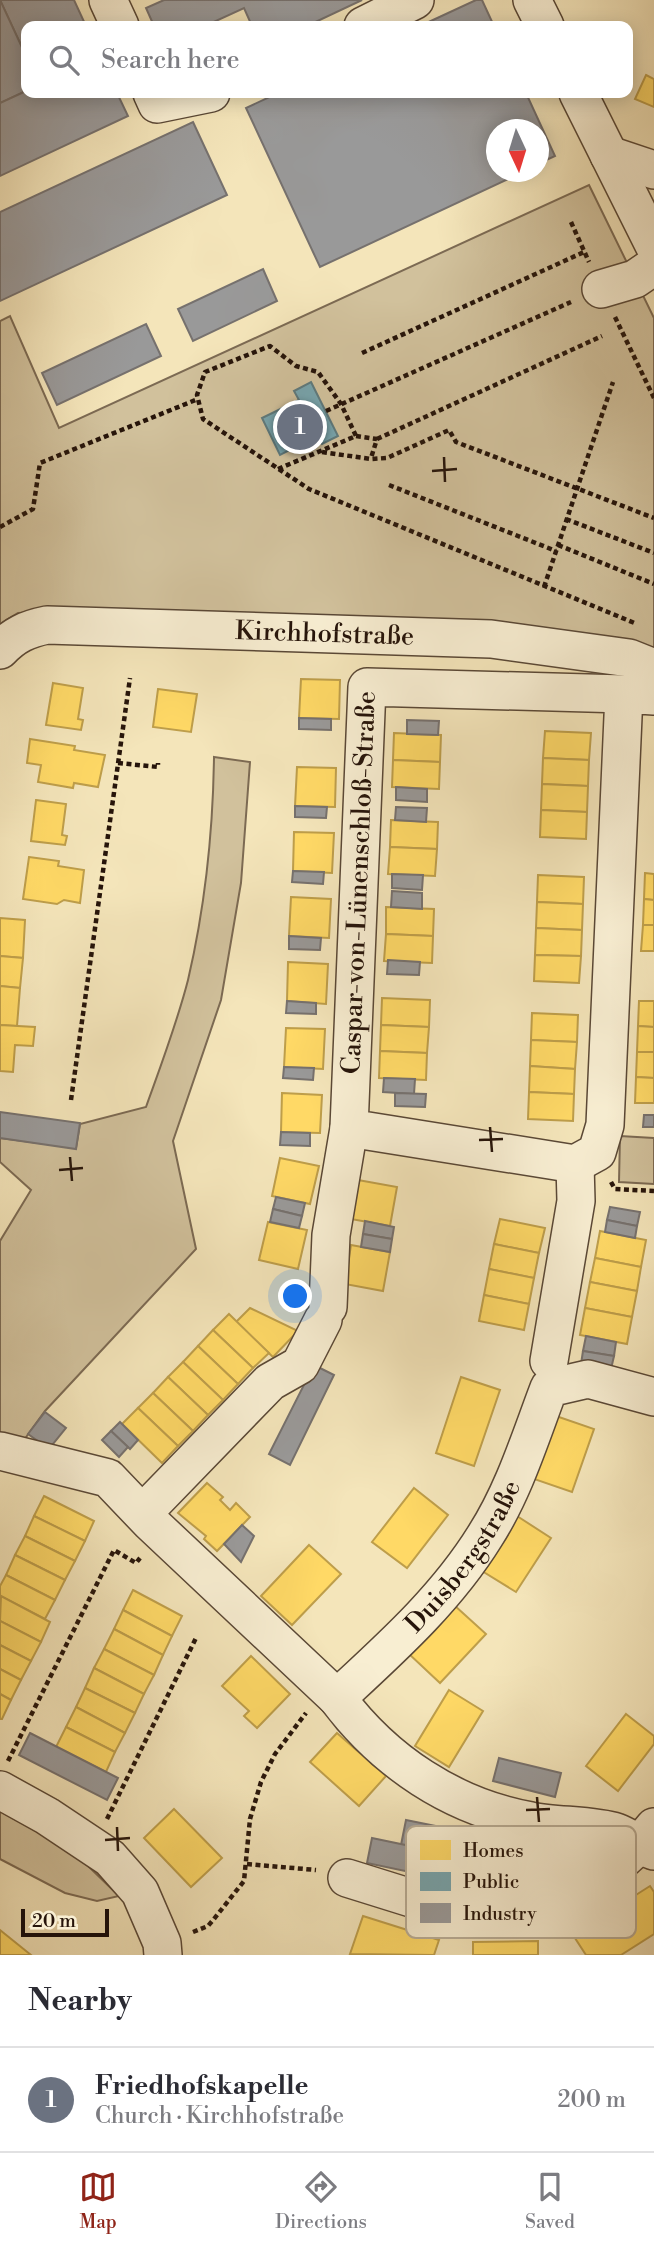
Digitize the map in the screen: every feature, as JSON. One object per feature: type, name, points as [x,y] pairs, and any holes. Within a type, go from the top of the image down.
[{"type":"street","points":[[107,0],[118,21]]},
{"type":"street","points":[[373,21],[415,0]]},
{"type":"street","points":[[532,0],[542,21]]},
{"type":"street","points":[[154,98],[157,104],[186,98]]},
{"type":"street","points":[[580,98],[654,245]]},
{"type":"street","points":[[609,155],[654,170]]},
{"type":"street","points":[[601,289],[635,279],[654,266]]},
{"type":"street","name":"Kirchhofstraße","points":[[0,650],[11,638],[27,629],[47,625],[491,639],[629,658],[654,668]]},
{"type":"street","name":"Caspar-von-Lünenschloß-Straße","points":[[132,1502],[270,1382],[300,1365],[326,1314],[331,1236],[349,1128],[367,687],[639,695],[605,1125],[586,1158],[576,1201],[549,1375]]},
{"type":"street","points":[[349,1128],[586,1158]]},
{"type":"street","points":[[549,1375],[588,1379],[654,1397]]},
{"type":"street","name":"Duisbergstraße","points":[[331,1693],[412,1628],[457,1578],[486,1535],[510,1489],[549,1375]]},
{"type":"street","points":[[0,1451],[108,1478],[331,1693],[357,1725],[397,1762],[438,1788],[480,1807],[529,1821],[568,1826]]},
{"type":"street","points":[[3,1778],[47,1816],[110,1858],[141,1892],[162,1943],[163,1955]]},
{"type":"street","points":[[347,1878],[406,1896]]},
{"type":"path","points":[[362,352],[584,252]]},
{"type":"path","points":[[326,411],[601,289]]},
{"type":"path","points":[[278,469],[356,436],[377,439],[602,336]]},
{"type":"path","points":[[356,436],[341,404],[318,372],[296,366],[270,346],[205,372],[197,395],[203,419],[309,489],[642,626]]},
{"type":"path","points":[[544,587],[613,382]]},
{"type":"path","points":[[0,527],[33,509],[40,463],[198,399]]},
{"type":"path","points":[[320,452],[387,458],[449,430],[456,442],[654,518]]},
{"type":"path","points":[[371,458],[377,439]]},
{"type":"path","points":[[389,485],[654,584]]},
{"type":"path","points":[[566,519],[654,553]]},
{"type":"path","points":[[71,1100],[130,678]]},
{"type":"path","points":[[118,763],[158,767],[158,763]]},
{"type":"path","points":[[586,1158],[615,1189],[654,1192]]},
{"type":"path","points":[[3,1778],[114,1550],[136,1563],[139,1556]]},
{"type":"path","points":[[115,1802],[196,1638]]},
{"type":"path","points":[[208,1926],[244,1881],[250,1819],[261,1782],[275,1754],[331,1693]]},
{"type":"path","points":[[247,1864],[312,1869],[347,1878]]},
{"type":"shaded area","points":[[589,185],[654,318],[654,656],[39,612],[18,613],[0,624],[0,321],[10,316],[59,428]]},
{"type":"shaded area","points":[[214,757],[250,762],[241,883],[221,1000],[173,1141],[196,1249],[45,1411],[19,1447],[0,1443],[0,1241],[31,1190],[0,1162],[0,1138],[76,1148],[80,1124],[146,1107],[179,1012],[194,953],[207,869]]},
{"type":"shaded area","points":[[620,1136],[654,1138],[654,1184],[619,1182]]},
{"type":"shaded area","points":[[0,1811],[49,1838],[85,1863],[119,1896],[97,1901],[65,1893],[0,1859]]},
{"type":"building: Homes","points":[[646,75],[654,79],[654,107],[635,99]]},
{"type":"building: Homes","points":[[301,679],[340,680],[339,719],[299,718]]},
{"type":"building: Homes","points":[[53,683],[83,688],[78,719],[83,720],[81,730],[46,725]]},
{"type":"building: Homes","points":[[158,689],[197,694],[191,732],[153,727]]},
{"type":"building: Homes","points":[[545,731],[591,733],[589,760],[543,758]]},
{"type":"building: Homes","points":[[394,733],[441,735],[440,762],[393,760]]},
{"type":"building: Homes","points":[[30,739],[75,746],[74,750],[105,755],[98,787],[74,783],[73,788],[38,782],[41,765],[27,763]]},
{"type":"building: Homes","points":[[543,758],[589,760],[588,786],[542,784]]},
{"type":"building: Homes","points":[[393,760],[440,762],[439,789],[392,787]]},
{"type":"building: Homes","points":[[297,767],[336,768],[335,807],[295,806]]},
{"type":"building: Homes","points":[[542,784],[588,786],[587,812],[541,810]]},
{"type":"building: Homes","points":[[36,800],[66,804],[62,835],[67,836],[65,845],[31,841]]},
{"type":"building: Homes","points":[[541,810],[587,812],[586,839],[540,837]]},
{"type":"building: Homes","points":[[391,820],[438,822],[437,849],[390,847]]},
{"type":"building: Homes","points":[[294,832],[334,833],[332,873],[293,871]]},
{"type":"building: Homes","points":[[390,847],[437,849],[435,876],[388,874]]},
{"type":"building: Homes","points":[[29,857],[59,861],[58,866],[84,870],[80,903],[64,900],[57,904],[23,899]]},
{"type":"building: Homes","points":[[645,873],[654,874],[654,900],[644,899]]},
{"type":"building: Homes","points":[[538,875],[584,877],[583,904],[537,902]]},
{"type":"building: Homes","points":[[291,897],[331,899],[329,938],[289,936]]},
{"type":"building: Homes","points":[[644,899],[654,900],[654,925],[643,925]]},
{"type":"building: Homes","points":[[537,902],[583,904],[582,930],[536,928]]},
{"type":"building: Homes","points":[[386,907],[434,909],[433,936],[386,934]]},
{"type":"building: Homes","points":[[0,918],[25,920],[23,958],[0,956]]},
{"type":"building: Homes","points":[[643,925],[654,925],[654,951],[641,951]]},
{"type":"building: Homes","points":[[536,928],[582,930],[581,956],[535,955]]},
{"type":"building: Homes","points":[[386,934],[433,936],[432,963],[384,961]]},
{"type":"building: Homes","points":[[535,955],[581,956],[579,983],[534,981]]},
{"type":"building: Homes","points":[[0,956],[23,958],[20,988],[0,986]]},
{"type":"building: Homes","points":[[288,962],[328,964],[326,1004],[287,1001]]},
{"type":"building: Homes","points":[[0,986],[20,988],[17,1026],[0,1025]]},
{"type":"building: Homes","points":[[382,998],[430,1000],[429,1027],[381,1025]]},
{"type":"building: Homes","points":[[639,1001],[654,1001],[654,1027],[638,1026]]},
{"type":"building: Homes","points":[[532,1013],[578,1015],[577,1042],[531,1040]]},
{"type":"building: Homes","points":[[0,1025],[35,1027],[33,1046],[15,1045],[13,1072],[0,1071]]},
{"type":"building: Homes","points":[[381,1025],[429,1027],[427,1053],[380,1051]]},
{"type":"building: Homes","points":[[638,1026],[654,1027],[654,1052],[637,1052]]},
{"type":"building: Homes","points":[[286,1028],[325,1029],[323,1069],[284,1067]]},
{"type":"building: Homes","points":[[531,1040],[577,1042],[575,1069],[530,1066]]},
{"type":"building: Homes","points":[[380,1051],[427,1053],[426,1080],[379,1078]]},
{"type":"building: Homes","points":[[637,1052],[654,1052],[654,1078],[636,1077]]},
{"type":"building: Homes","points":[[530,1066],[575,1069],[574,1094],[529,1092]]},
{"type":"building: Homes","points":[[636,1077],[654,1078],[654,1103],[635,1103]]},
{"type":"building: Homes","points":[[529,1092],[574,1094],[573,1121],[528,1119]]},
{"type":"building: Homes","points":[[282,1093],[322,1095],[320,1133],[281,1132]]},
{"type":"building: Homes","points":[[280,1158],[319,1166],[310,1204],[272,1196]]},
{"type":"building: Homes","points":[[358,1180],[397,1187],[390,1226],[351,1219]]},
{"type":"building: Homes","points":[[500,1219],[545,1228],[539,1253],[494,1244]]},
{"type":"building: Homes","points":[[268,1222],[307,1230],[298,1269],[259,1260]]},
{"type":"building: Homes","points":[[600,1231],[646,1240],[641,1267],[595,1258]]},
{"type":"building: Homes","points":[[494,1244],[539,1253],[534,1278],[489,1269]]},
{"type":"building: Homes","points":[[351,1245],[390,1252],[383,1291],[345,1284]]},
{"type":"building: Homes","points":[[595,1258],[641,1267],[637,1291],[590,1282]]},
{"type":"building: Homes","points":[[489,1269],[534,1278],[529,1304],[484,1295]]},
{"type":"building: Homes","points":[[590,1282],[637,1291],[632,1317],[585,1308]]},
{"type":"building: Homes","points":[[484,1295],[529,1304],[524,1330],[479,1321]]},
{"type":"building: Homes","points":[[250,1308],[298,1331],[273,1357],[236,1322]]},
{"type":"building: Homes","points":[[585,1308],[632,1317],[627,1344],[580,1335]]},
{"type":"building: Homes","points":[[229,1314],[269,1353],[253,1368],[213,1330]]},
{"type":"building: Homes","points":[[213,1330],[253,1368],[238,1384],[198,1346]]},
{"type":"building: Homes","points":[[198,1346],[238,1384],[223,1400],[183,1362]]},
{"type":"building: Homes","points":[[183,1362],[223,1400],[208,1415],[168,1377]]},
{"type":"building: Homes","points":[[168,1377],[208,1415],[193,1431],[153,1393]]},
{"type":"building: Homes","points":[[461,1377],[500,1390],[474,1466],[436,1453]]},
{"type":"building: Homes","points":[[153,1393],[193,1431],[178,1446],[138,1408]]},
{"type":"building: Homes","points":[[138,1408],[178,1446],[162,1463],[122,1424]]},
{"type":"building: Homes","points":[[556,1416],[594,1429],[572,1492],[534,1479]]},
{"type":"building: Homes","points":[[207,1483],[223,1497],[220,1500],[230,1510],[236,1503],[250,1517],[217,1551],[204,1539],[206,1536],[178,1513]]},
{"type":"building: Homes","points":[[414,1488],[448,1515],[407,1568],[372,1542]]},
{"type":"building: Homes","points":[[44,1496],[94,1521],[85,1541],[34,1516]]},
{"type":"building: Homes","points":[[34,1516],[85,1541],[75,1561],[25,1536]]},
{"type":"building: Homes","points":[[517,1516],[551,1538],[516,1592],[482,1571]]},
{"type":"building: Homes","points":[[25,1536],[75,1561],[65,1580],[15,1555]]},
{"type":"building: Homes","points":[[309,1545],[341,1574],[292,1625],[261,1596]]},
{"type":"building: Homes","points":[[15,1555],[65,1580],[55,1600],[6,1575]]},
{"type":"building: Homes","points":[[6,1575],[55,1600],[45,1619],[0,1596],[0,1586]]},
{"type":"building: Homes","points":[[133,1590],[182,1616],[172,1636],[123,1610]]},
{"type":"building: Homes","points":[[1,1596],[50,1622],[41,1642],[0,1621]]},
{"type":"building: Homes","points":[[454,1605],[486,1634],[440,1683],[409,1654]]},
{"type":"building: Homes","points":[[123,1610],[172,1636],[163,1655],[114,1629]]},
{"type":"building: Homes","points":[[0,1621],[41,1642],[31,1661],[0,1645]]},
{"type":"building: Homes","points":[[114,1629],[163,1655],[154,1675],[104,1649]]},
{"type":"building: Homes","points":[[0,1645],[31,1661],[21,1680],[0,1669]]},
{"type":"building: Homes","points":[[104,1649],[154,1675],[144,1694],[94,1668]]},
{"type":"building: Homes","points":[[251,1656],[290,1694],[257,1728],[244,1716],[249,1711],[222,1686]]},
{"type":"building: Homes","points":[[94,1668],[144,1694],[135,1713],[85,1688]]},
{"type":"building: Homes","points":[[0,1669],[21,1680],[11,1700],[0,1694]]},
{"type":"building: Homes","points":[[85,1688],[135,1713],[125,1733],[76,1707]]},
{"type":"building: Homes","points":[[449,1690],[483,1711],[449,1767],[415,1746]]},
{"type":"building: Homes","points":[[0,1694],[11,1700],[2,1719],[0,1719]]},
{"type":"building: Homes","points":[[76,1707],[125,1733],[115,1752],[66,1727]]},
{"type":"building: Homes","points":[[626,1714],[654,1736],[654,1744],[618,1791],[586,1766]]},
{"type":"building: Homes","points":[[66,1727],[115,1752],[106,1772],[56,1747]]},
{"type":"building: Homes","points":[[337,1733],[386,1776],[359,1806],[310,1762]]},
{"type":"building: Homes","points":[[174,1809],[222,1858],[191,1887],[144,1838]]},
{"type":"building: Homes","points":[[650,1886],[654,1892],[654,1934],[621,1955],[586,1955],[575,1938],[636,1938],[636,1895]]},
{"type":"building: Homes","points":[[363,1916],[406,1930],[406,1938],[439,1940],[434,1955],[350,1954]]},
{"type":"building: Homes","points":[[0,1930],[31,1955],[0,1955]]},
{"type":"building: Homes","points":[[538,1941],[538,1955],[473,1955],[473,1942]]},
{"type":"building: Public","points":[[311,382],[338,436],[322,444],[317,436],[280,455],[262,418],[299,400],[294,391]]},
{"type":"building: Industry","points":[[0,0],[74,0],[84,21],[21,21],[21,45]]},
{"type":"building: Industry","points":[[0,0],[21,45],[21,93],[0,103]]},
{"type":"building: Industry","points":[[164,0],[362,0],[318,21],[250,21],[244,8],[216,21],[152,21],[146,8]]},
{"type":"building: Industry","points":[[476,0],[482,0],[492,21],[431,21]]},
{"type":"building: Industry","points":[[21,93],[21,98],[119,98],[128,116],[0,176],[0,103]]},
{"type":"building: Industry","points":[[267,98],[528,98],[538,119],[486,119],[486,182],[502,182],[320,267],[246,108]]},
{"type":"building: Industry","points":[[193,122],[227,195],[0,301],[0,212]]},
{"type":"building: Industry","points":[[549,143],[555,156],[549,159]]},
{"type":"building: Industry","points":[[263,269],[277,301],[193,341],[178,309]]},
{"type":"building: Industry","points":[[146,324],[161,356],[57,405],[42,373]]},
{"type":"building: Industry","points":[[299,718],[331,719],[331,730],[299,729]]},
{"type":"building: Industry","points":[[407,720],[439,721],[438,735],[407,734]]},
{"type":"building: Industry","points":[[396,787],[427,789],[427,802],[396,800]]},
{"type":"building: Industry","points":[[295,806],[327,807],[326,818],[295,817]]},
{"type":"building: Industry","points":[[396,807],[427,808],[426,822],[395,820]]},
{"type":"building: Industry","points":[[293,871],[324,872],[323,884],[292,882]]},
{"type":"building: Industry","points":[[392,874],[423,875],[422,890],[392,888]]},
{"type":"building: Industry","points":[[392,891],[422,893],[422,909],[391,907]]},
{"type":"building: Industry","points":[[289,936],[321,938],[320,950],[289,949]]},
{"type":"building: Industry","points":[[388,960],[420,962],[419,975],[387,974]]},
{"type":"building: Industry","points":[[287,1001],[316,1003],[316,1014],[286,1013]]},
{"type":"building: Industry","points":[[284,1067],[314,1068],[313,1080],[283,1078]]},
{"type":"building: Industry","points":[[384,1078],[415,1079],[414,1094],[383,1092]]},
{"type":"building: Industry","points":[[395,1093],[426,1094],[425,1107],[395,1106]]},
{"type":"building: Industry","points":[[0,1112],[80,1123],[76,1149],[0,1138]]},
{"type":"building: Industry","points":[[644,1115],[654,1115],[654,1127],[643,1127]]},
{"type":"building: Industry","points":[[281,1132],[310,1133],[310,1146],[280,1145]]},
{"type":"building: Industry","points":[[276,1197],[305,1203],[302,1216],[273,1209]]},
{"type":"building: Industry","points":[[610,1207],[640,1212],[637,1226],[607,1220]]},
{"type":"building: Industry","points":[[273,1209],[302,1216],[299,1228],[270,1222]]},
{"type":"building: Industry","points":[[607,1220],[637,1226],[635,1238],[605,1232]]},
{"type":"building: Industry","points":[[365,1221],[394,1227],[392,1239],[363,1234]]},
{"type":"building: Industry","points":[[363,1234],[392,1239],[390,1252],[361,1247]]},
{"type":"building: Industry","points":[[586,1336],[616,1342],[614,1356],[583,1351]]},
{"type":"building: Industry","points":[[583,1351],[614,1356],[611,1369],[581,1364]]},
{"type":"building: Industry","points":[[314,1365],[334,1375],[290,1465],[269,1454]]},
{"type":"building: Industry","points":[[45,1412],[66,1428],[49,1449],[28,1434]]},
{"type":"building: Industry","points":[[120,1422],[138,1440],[130,1449],[111,1431]]},
{"type":"building: Industry","points":[[111,1431],[128,1447],[119,1457],[102,1440]]},
{"type":"building: Industry","points":[[242,1525],[254,1536],[241,1562],[224,1544]]},
{"type":"building: Industry","points":[[30,1733],[118,1778],[107,1800],[19,1755]]},
{"type":"building: Industry","points":[[499,1758],[561,1773],[555,1797],[493,1781]]},
{"type":"building: Industry","points":[[406,1820],[436,1826],[406,1826],[406,1846],[401,1845]]},
{"type":"building: Industry","points":[[372,1838],[406,1845],[406,1871],[367,1863]]},
{"type":"place","name":"Friedhofskapelle","points":[[300,427]]}]
